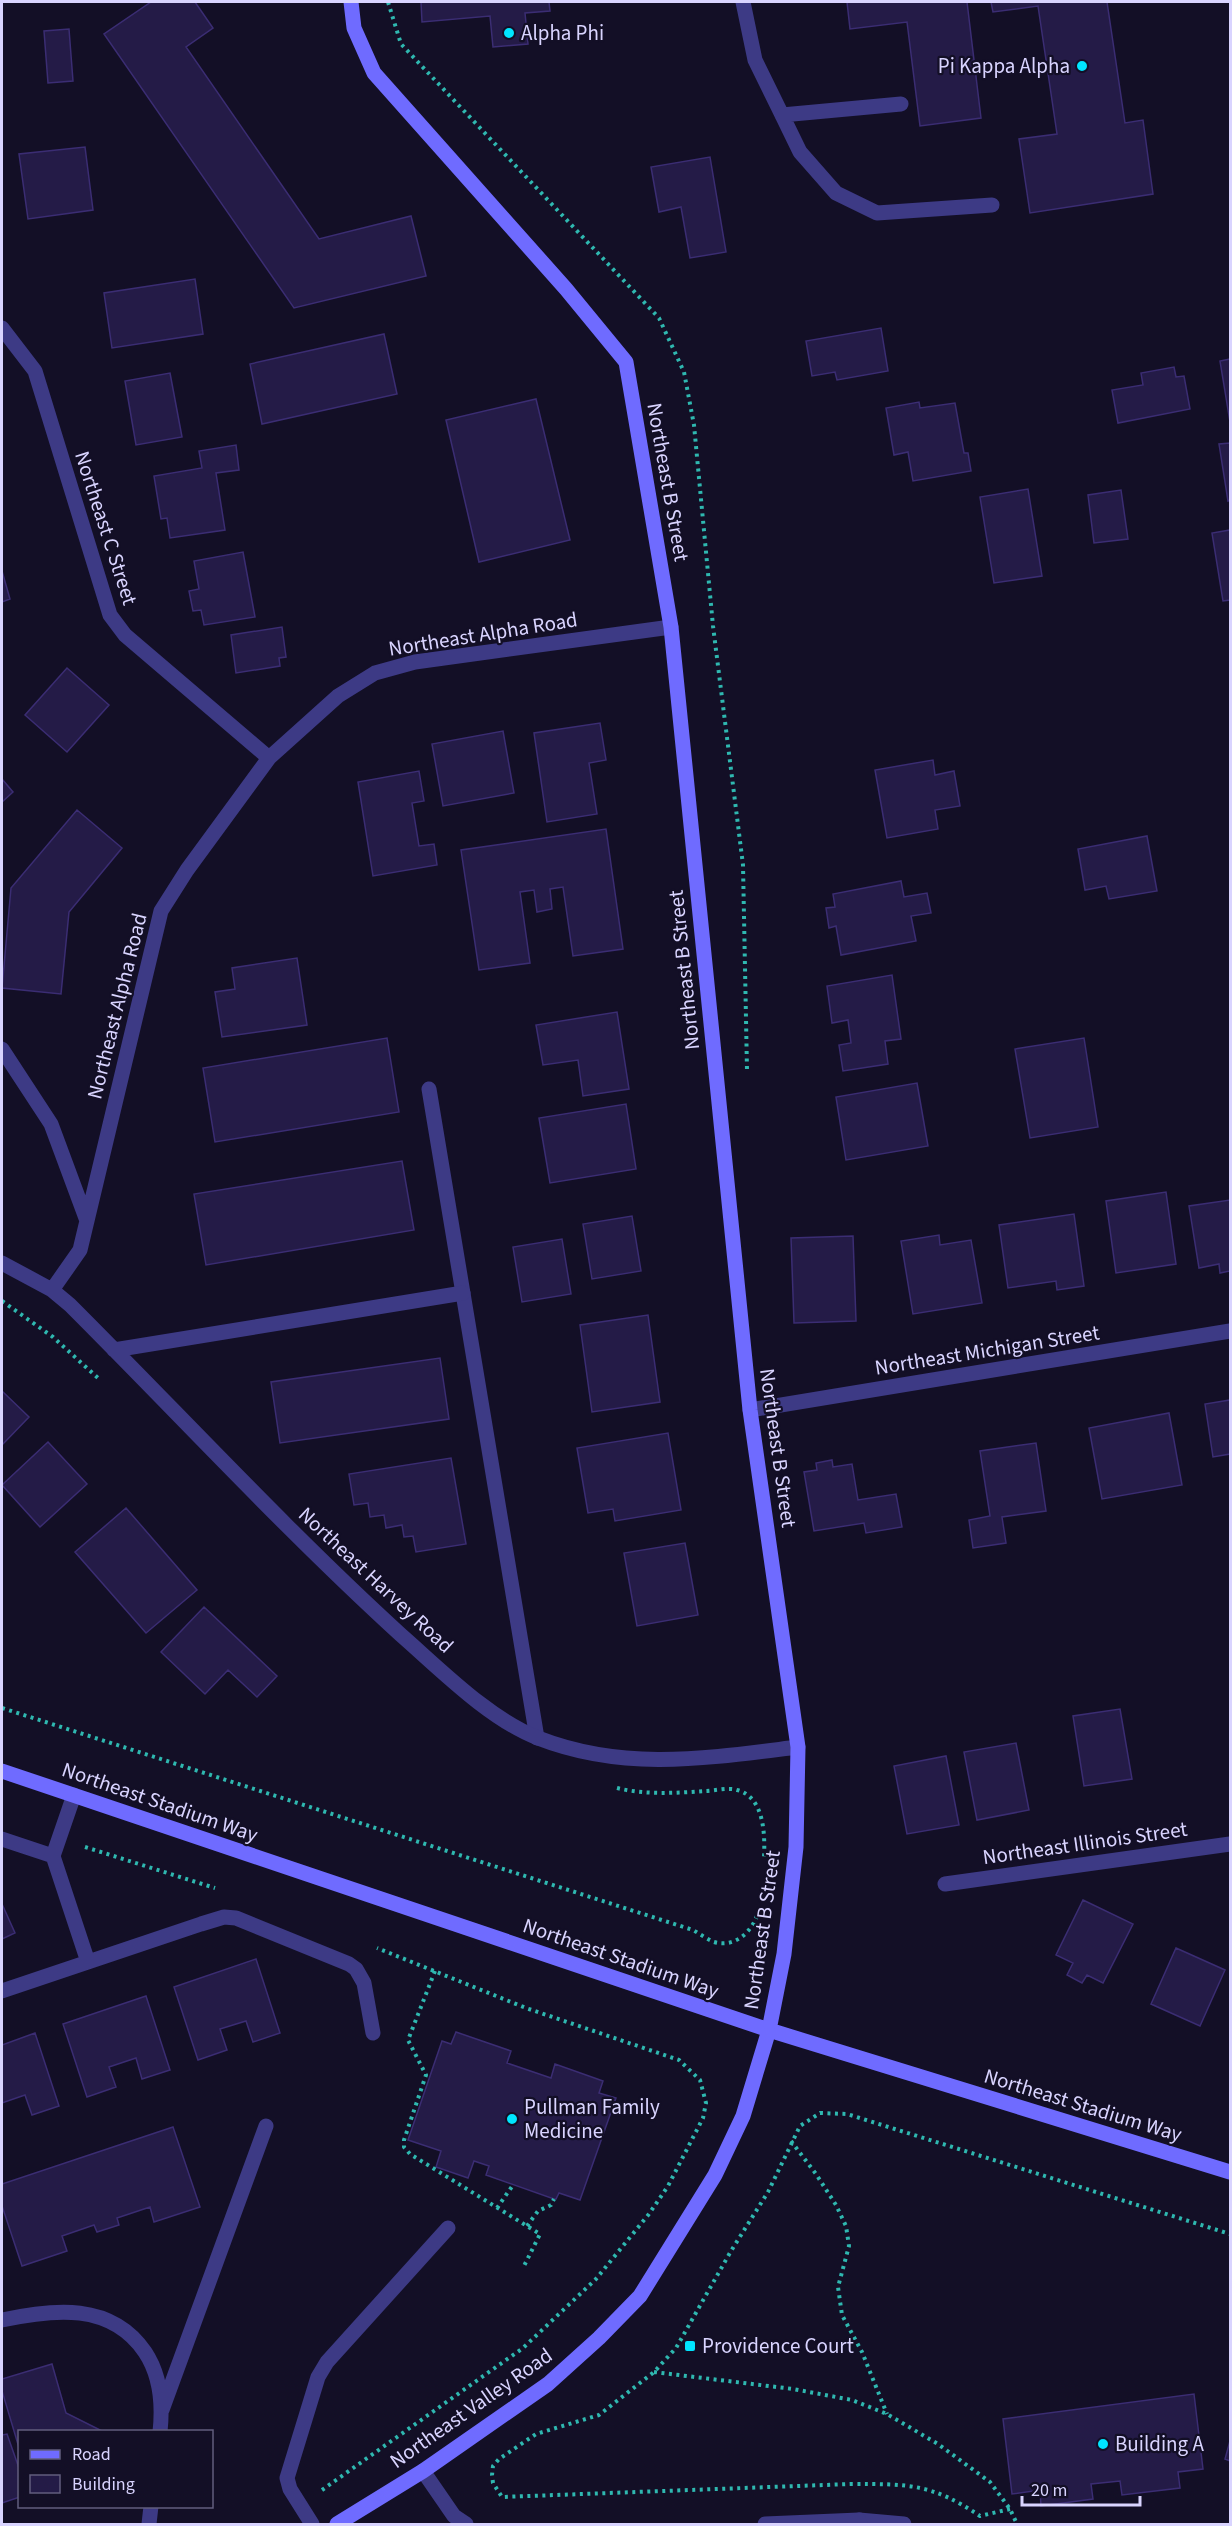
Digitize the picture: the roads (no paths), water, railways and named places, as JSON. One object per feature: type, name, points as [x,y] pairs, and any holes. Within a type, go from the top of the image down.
[{"type":"street","name":"Northeast B Street","points":[[351,2],[354,28],[374,73],[566,289],[626,362],[671,627],[750,1410],[798,1747],[796,1847],[784,1954],[769,2030]]},
{"type":"street","points":[[743,2],[755,60],[800,152],[836,193],[877,213],[992,205]]},
{"type":"street","points":[[782,115],[901,104]]},
{"type":"street","name":"Northeast C Street","points":[[2,328],[35,372],[110,615],[125,635],[269,758]]},
{"type":"street","name":"Northeast Alpha Road","points":[[52,1290],[80,1250],[161,912],[187,870],[269,758],[338,696],[375,673],[415,662],[671,627]]},
{"type":"street","points":[[2,1049],[51,1124],[87,1221]]},
{"type":"street","points":[[429,1089],[537,1738]]},
{"type":"street","name":"Northeast Harvey Road","points":[[2,1263],[52,1290],[351,1589],[465,1692],[503,1719],[537,1738],[580,1751],[623,1759],[665,1761],[705,1759],[798,1747]]},
{"type":"street","points":[[114,1350],[464,1293]]},
{"type":"street","name":"Northeast Michigan Street","points":[[750,1410],[1230,1331]]},
{"type":"street","name":"Northeast Stadium Way","points":[[2,1771],[769,2030],[1230,2172]]},
{"type":"street","points":[[74,1795],[53,1856],[88,1962]]},
{"type":"street","points":[[2,1839],[53,1856]]},
{"type":"street","name":"Northeast Illinois Street","points":[[945,1884],[1230,1844]]},
{"type":"street","points":[[2,1991],[217,1919],[236,1918],[338,1958],[356,1969],[364,1983],[372,2033]]},
{"type":"street","name":"Northeast Valley Road","points":[[337,2524],[423,2471],[548,2384],[600,2338],[640,2296],[715,2175],[743,2116],[769,2030]]},
{"type":"street","points":[[162,2410],[266,2126]]},
{"type":"street","points":[[312,2524],[290,2489],[287,2478],[318,2377],[327,2362],[448,2228]]},
{"type":"street","points":[[2,2320],[41,2312],[61,2312],[98,2316],[127,2330],[150,2360],[158,2381],[162,2410],[160,2430]]},
{"type":"street","points":[[423,2471],[454,2516],[466,2524]]},
{"type":"street","points":[[149,2524],[151,2508]]},
{"type":"street","points":[[765,2524],[860,2522],[904,2524]]},
{"type":"place","name":"Alpha Phi","points":[[509,33]]},
{"type":"place","name":"Pi Kappa Alpha","points":[[1082,66]]},
{"type":"place","name":"Pullman Family Medicine","points":[[512,2119]]},
{"type":"place","name":"Providence Court","points":[[690,2346]]},
{"type":"place","name":"Building A","points":[[1103,2444]]}]
